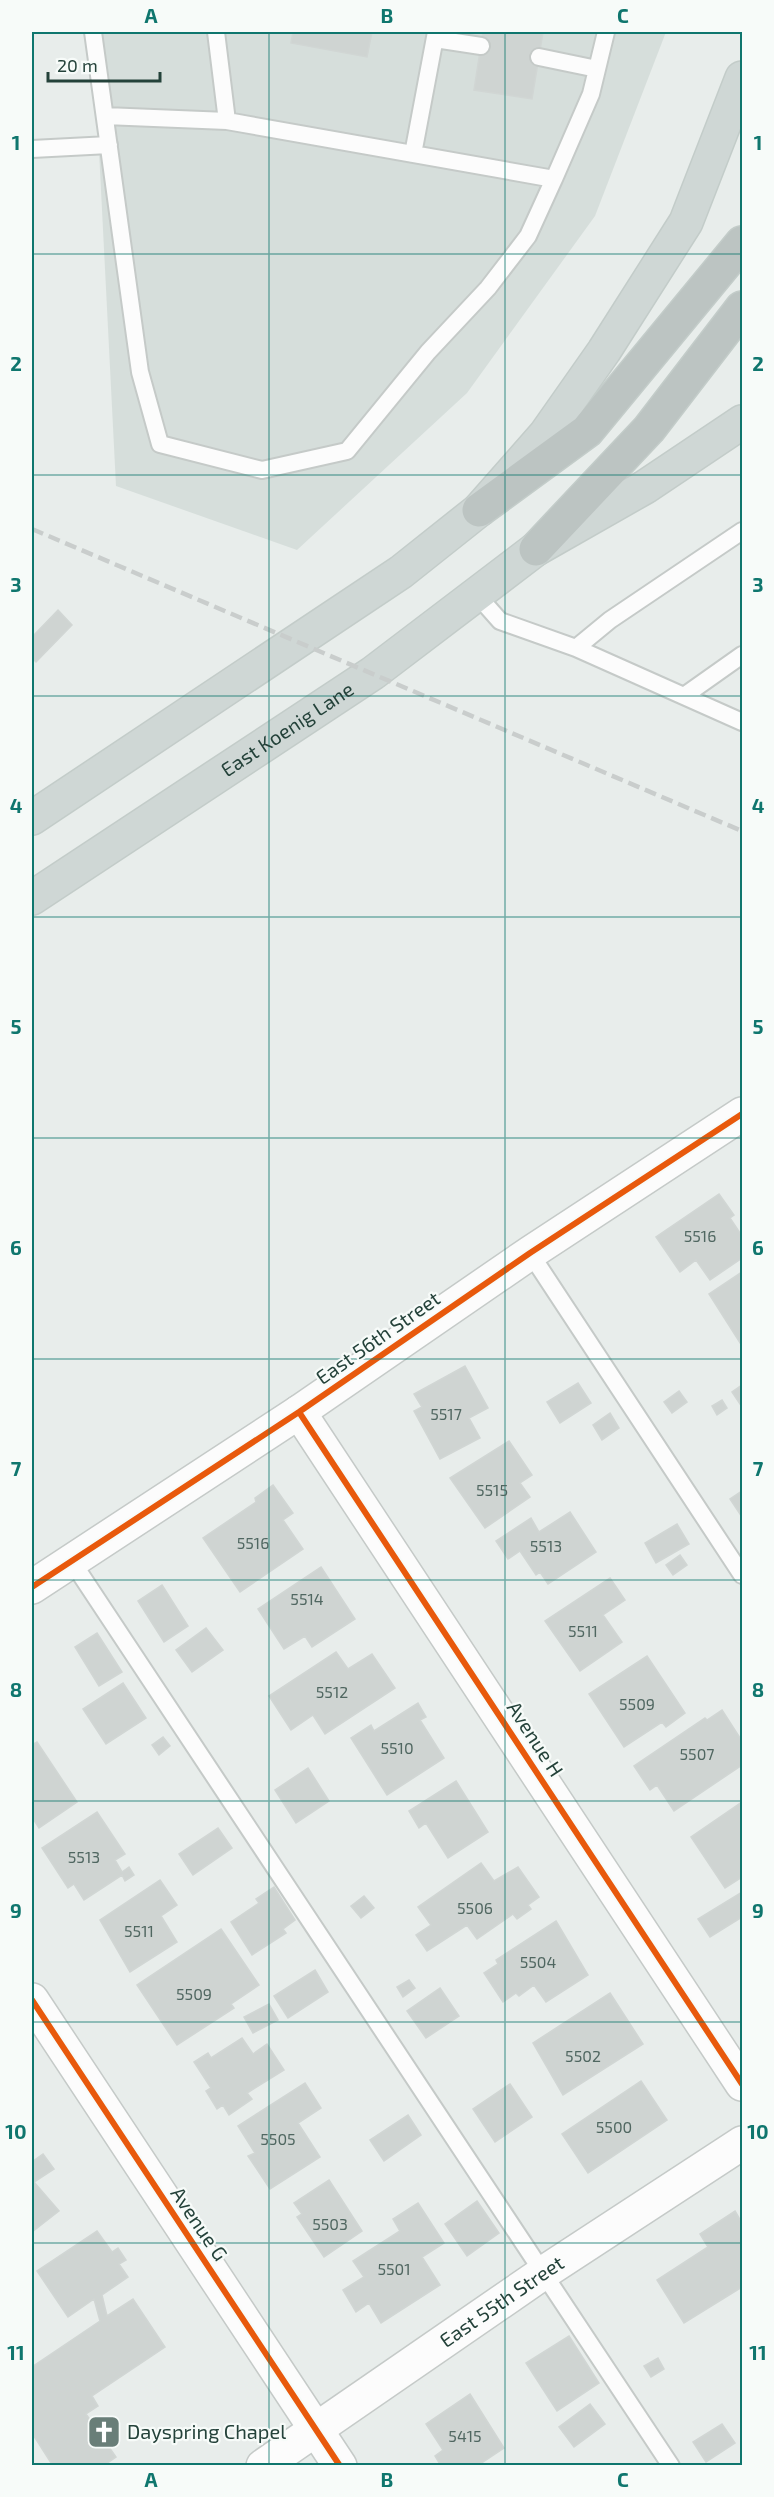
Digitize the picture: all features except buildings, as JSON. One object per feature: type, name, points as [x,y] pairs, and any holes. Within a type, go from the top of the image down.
[{"type":"highway","points":[[479,510],[587,432],[742,243]]},
{"type":"highway","points":[[536,549],[649,429],[742,308]]},
{"type":"main road","points":[[32,818],[401,572],[479,510],[544,435],[604,351],[686,222],[742,78]]},
{"type":"main road","name":"East Koenig Lane","points":[[32,898],[373,673],[536,549],[645,487],[742,422]]},
{"type":"street","name":"East 56th Street","points":[[32,1587],[299,1412],[530,1253],[742,1114]]},
{"type":"street","name":"Avenue H","points":[[299,1412],[742,2084]]},
{"type":"street","name":"Avenue G","points":[[32,2000],[340,2466]]},
{"type":"street","name":"East 55th Street","points":[[263,2466],[317,2431],[543,2273],[742,2143]]},
{"type":"lane","points":[[93,32],[141,372],[160,444],[262,470],[347,451],[428,352],[488,288],[528,236],[591,94],[606,32]]},
{"type":"lane","points":[[216,32],[227,121]]},
{"type":"lane","points":[[413,154],[435,35],[481,46]]},
{"type":"lane","points":[[539,57],[597,69]]},
{"type":"lane","points":[[105,116],[227,121],[554,179]]},
{"type":"lane","points":[[32,149],[109,145]]},
{"type":"lane","points":[[576,648],[610,620],[742,531]]},
{"type":"lane","points":[[477,595],[500,621],[576,648],[742,722]]},
{"type":"lane","points":[[684,696],[742,655]]},
{"type":"lane","points":[[530,1253],[742,1575]]},
{"type":"lane","points":[[71,1560],[671,2466]]},
{"type":"shaded area","points":[[93,32],[666,32],[595,216],[467,393],[297,550],[116,486]]},
{"type":"railway","points":[[32,529],[742,831]]},
{"type":"cycle path","points":[[32,1587],[299,1412],[530,1253],[742,1114]]},
{"type":"cycle path","points":[[299,1412],[742,2084]]},
{"type":"cycle path","points":[[32,2000],[340,2466]]},
{"type":"place","name":"Dayspring Chapel","points":[[104,2432]]}]
